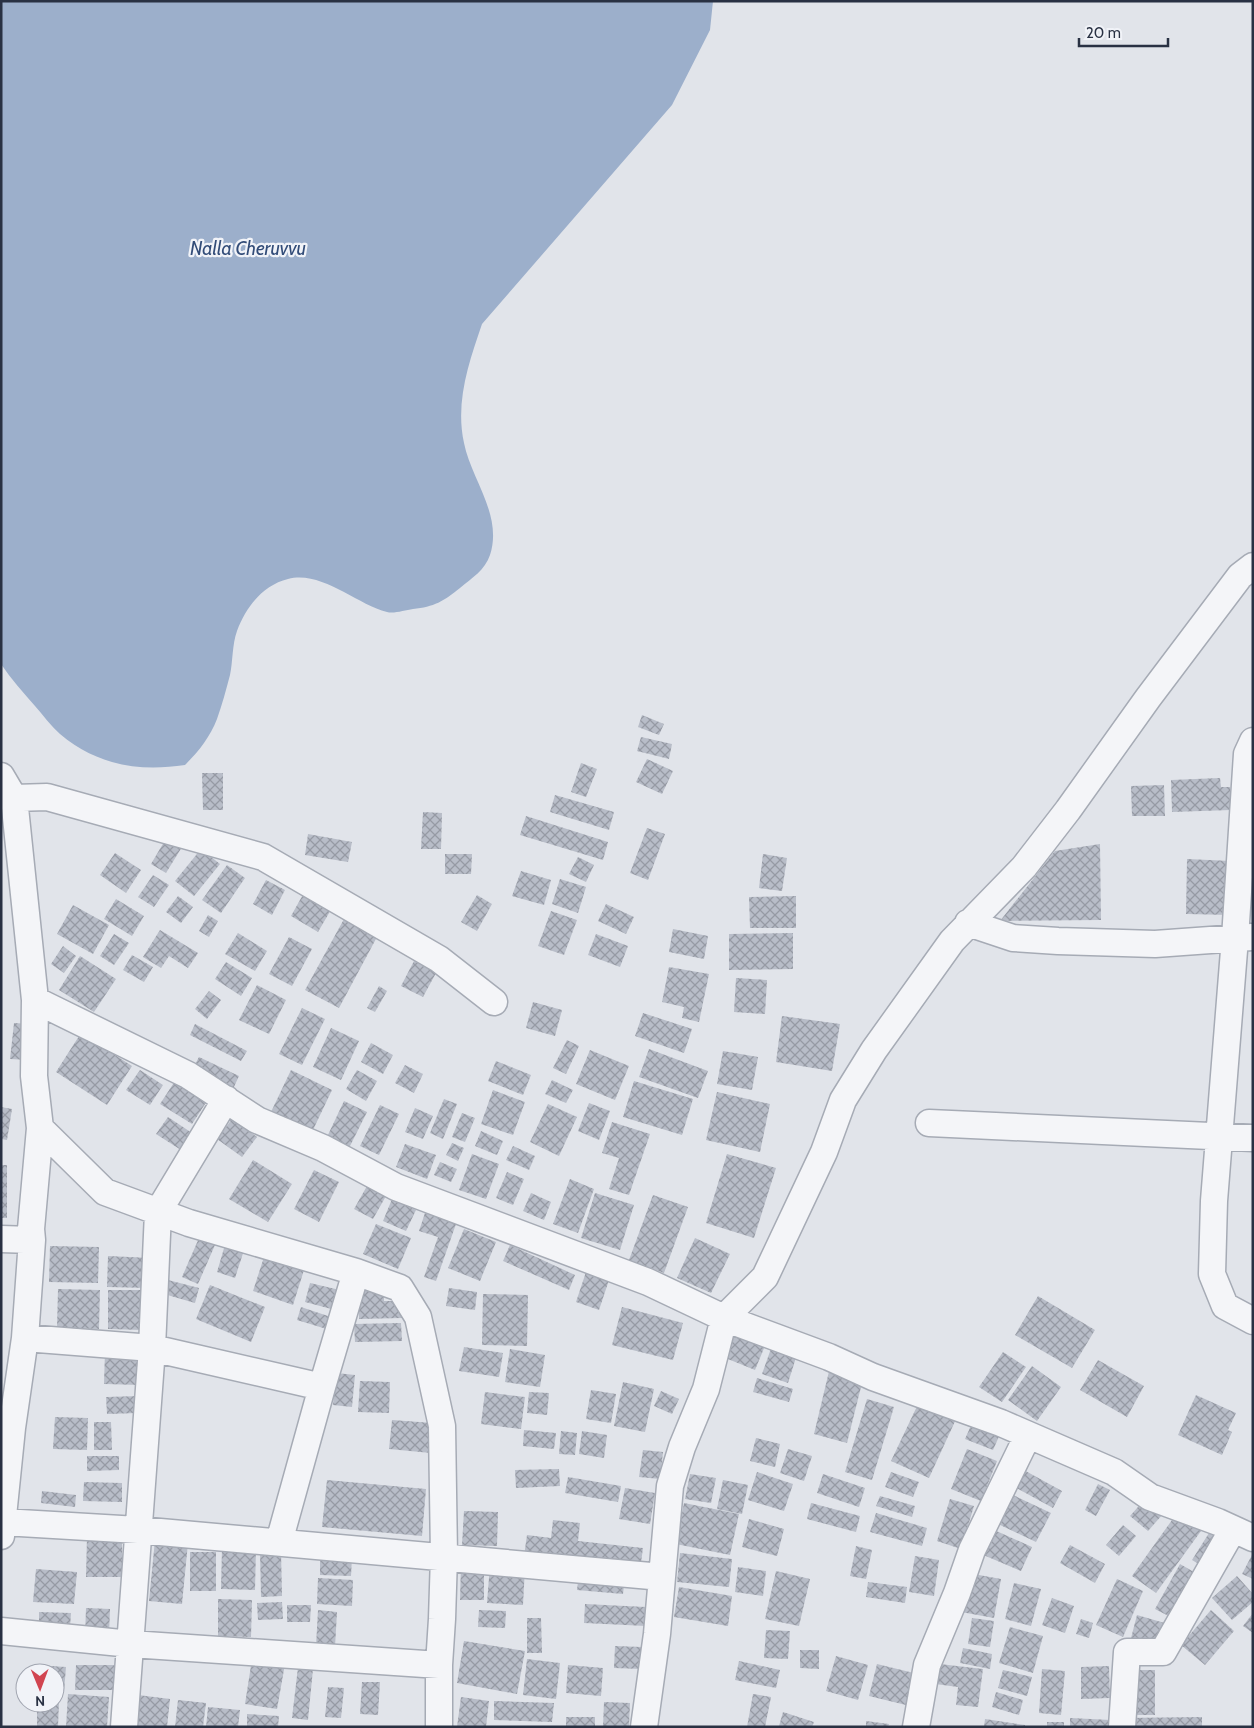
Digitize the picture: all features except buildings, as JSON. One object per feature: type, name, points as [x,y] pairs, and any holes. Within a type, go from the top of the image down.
[{"type":"street","points":[[644,1727],[657,1634],[670,1486],[682,1447],[706,1389],[724,1318],[765,1277],[824,1152],[843,1100],[874,1050],[952,941],[1024,867],[1240,576],[1253,566]]},
{"type":"street","points":[[1253,741],[1247,754],[1244,938],[1219,1138],[1214,1201],[1212,1274],[1225,1306],[1253,1321]]},
{"type":"street","points":[[1,776],[14,798],[35,1000],[34,1076],[40,1128],[24,1338],[7,1427],[2,1529],[138,1530],[662,1577]]},
{"type":"street","points":[[14,798],[47,797],[262,857],[439,959],[494,1002]]},
{"type":"street","points":[[968,923],[1013,938],[1058,941],[1155,944],[1244,938]]},
{"type":"street","points":[[35,1000],[188,1075],[257,1120],[324,1148],[396,1187],[648,1282],[724,1318],[829,1356],[873,1377],[1001,1423],[1114,1472],[1150,1497],[1243,1533],[1163,1652],[1127,1652],[1122,1727]]},
{"type":"street","points":[[124,1727],[152,1348],[158,1212],[226,1099]]},
{"type":"street","points":[[929,1123],[1219,1138],[1253,1138]]},
{"type":"street","points":[[40,1128],[105,1192],[188,1223],[356,1272],[400,1288],[418,1317],[442,1426],[444,1556],[439,1665],[439,1727]]},
{"type":"street","points":[[1,1239],[32,1240]]},
{"type":"street","points":[[279,1542],[356,1272]]},
{"type":"street","points":[[24,1338],[152,1348],[322,1387]]},
{"type":"street","points":[[916,1727],[926,1665],[958,1593],[972,1550],[1028,1435]]},
{"type":"street","points":[[1,1631],[131,1644],[439,1665]]},
{"type":"water","name":"Nalla Cheruvvu","points":[[1,1],[713,1],[710,30],[672,105],[482,324],[468,368],[461,412],[464,443],[489,511],[492,526],[493,540],[490,555],[485,565],[469,581],[438,603],[427,607],[396,612],[387,612],[375,608],[326,583],[313,579],[288,579],[271,586],[256,598],[241,622],[234,642],[230,675],[217,719],[204,744],[185,765],[151,767],[119,764],[103,759],[74,745],[57,731],[1,664]]}]
